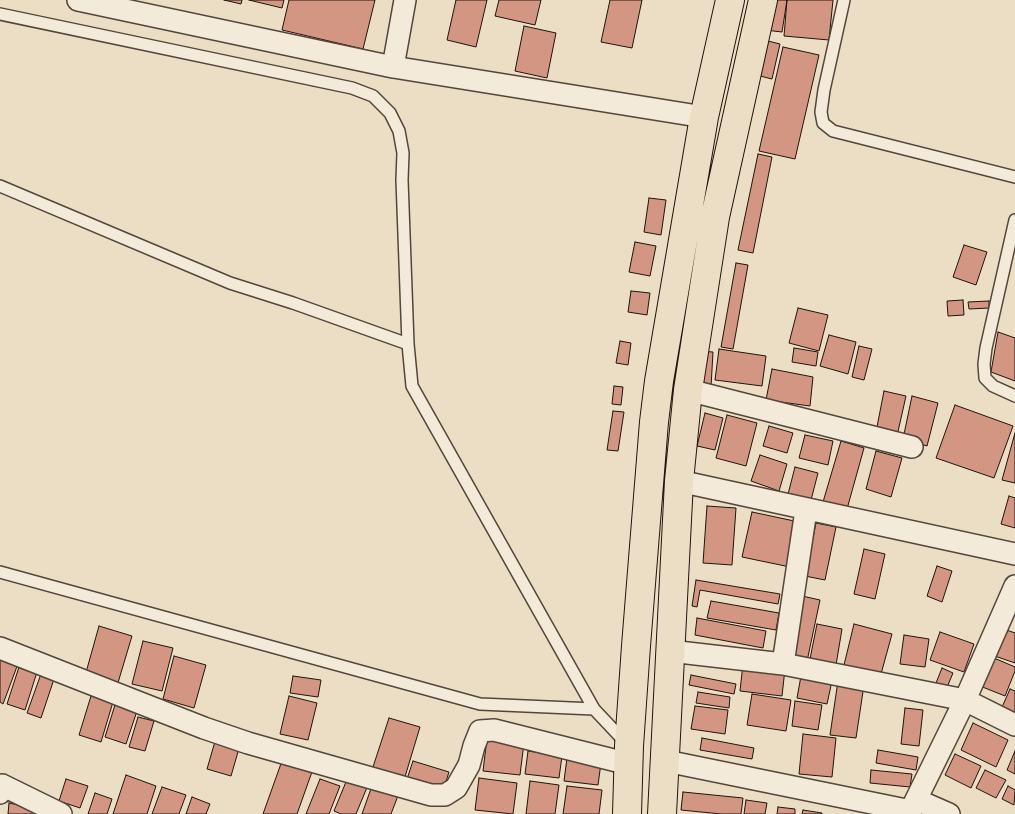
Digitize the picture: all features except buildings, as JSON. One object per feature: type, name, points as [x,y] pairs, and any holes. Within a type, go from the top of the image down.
[{"type":"main road","points":[[627,814],[629,755],[654,422],[659,380],[704,117],[730,0]]},
{"type":"main road","points":[[662,814],[679,481],[688,390],[715,217],[763,0]]},
{"type":"street","points":[[78,0],[393,67],[704,117]]},
{"type":"street","points":[[393,67],[405,0]]},
{"type":"street","points":[[688,390],[912,447]]},
{"type":"street","points":[[679,481],[1015,554]]},
{"type":"street","points":[[783,664],[806,510]]},
{"type":"street","points":[[912,808],[1009,615],[1015,586]]},
{"type":"street","points":[[0,648],[204,728],[431,795],[445,795],[456,788],[469,765],[480,731],[494,730],[629,755]]},
{"type":"street","points":[[670,651],[783,664],[965,700],[1015,725]]},
{"type":"street","points":[[666,761],[949,814]]},
{"type":"street","points":[[0,793],[2,785],[61,814]]},
{"type":"lane","points":[[844,0],[824,90],[821,112],[823,123],[833,132],[1015,177]]},
{"type":"lane","points":[[0,14],[352,88],[373,96],[390,113],[399,132],[403,153],[402,180],[408,344],[412,386],[594,709],[629,755]]},
{"type":"lane","points":[[0,186],[230,282],[408,344]]},
{"type":"lane","points":[[1015,220],[984,364],[985,378],[993,386],[1015,396]]},
{"type":"lane","points":[[0,572],[480,704],[594,709]]}]
